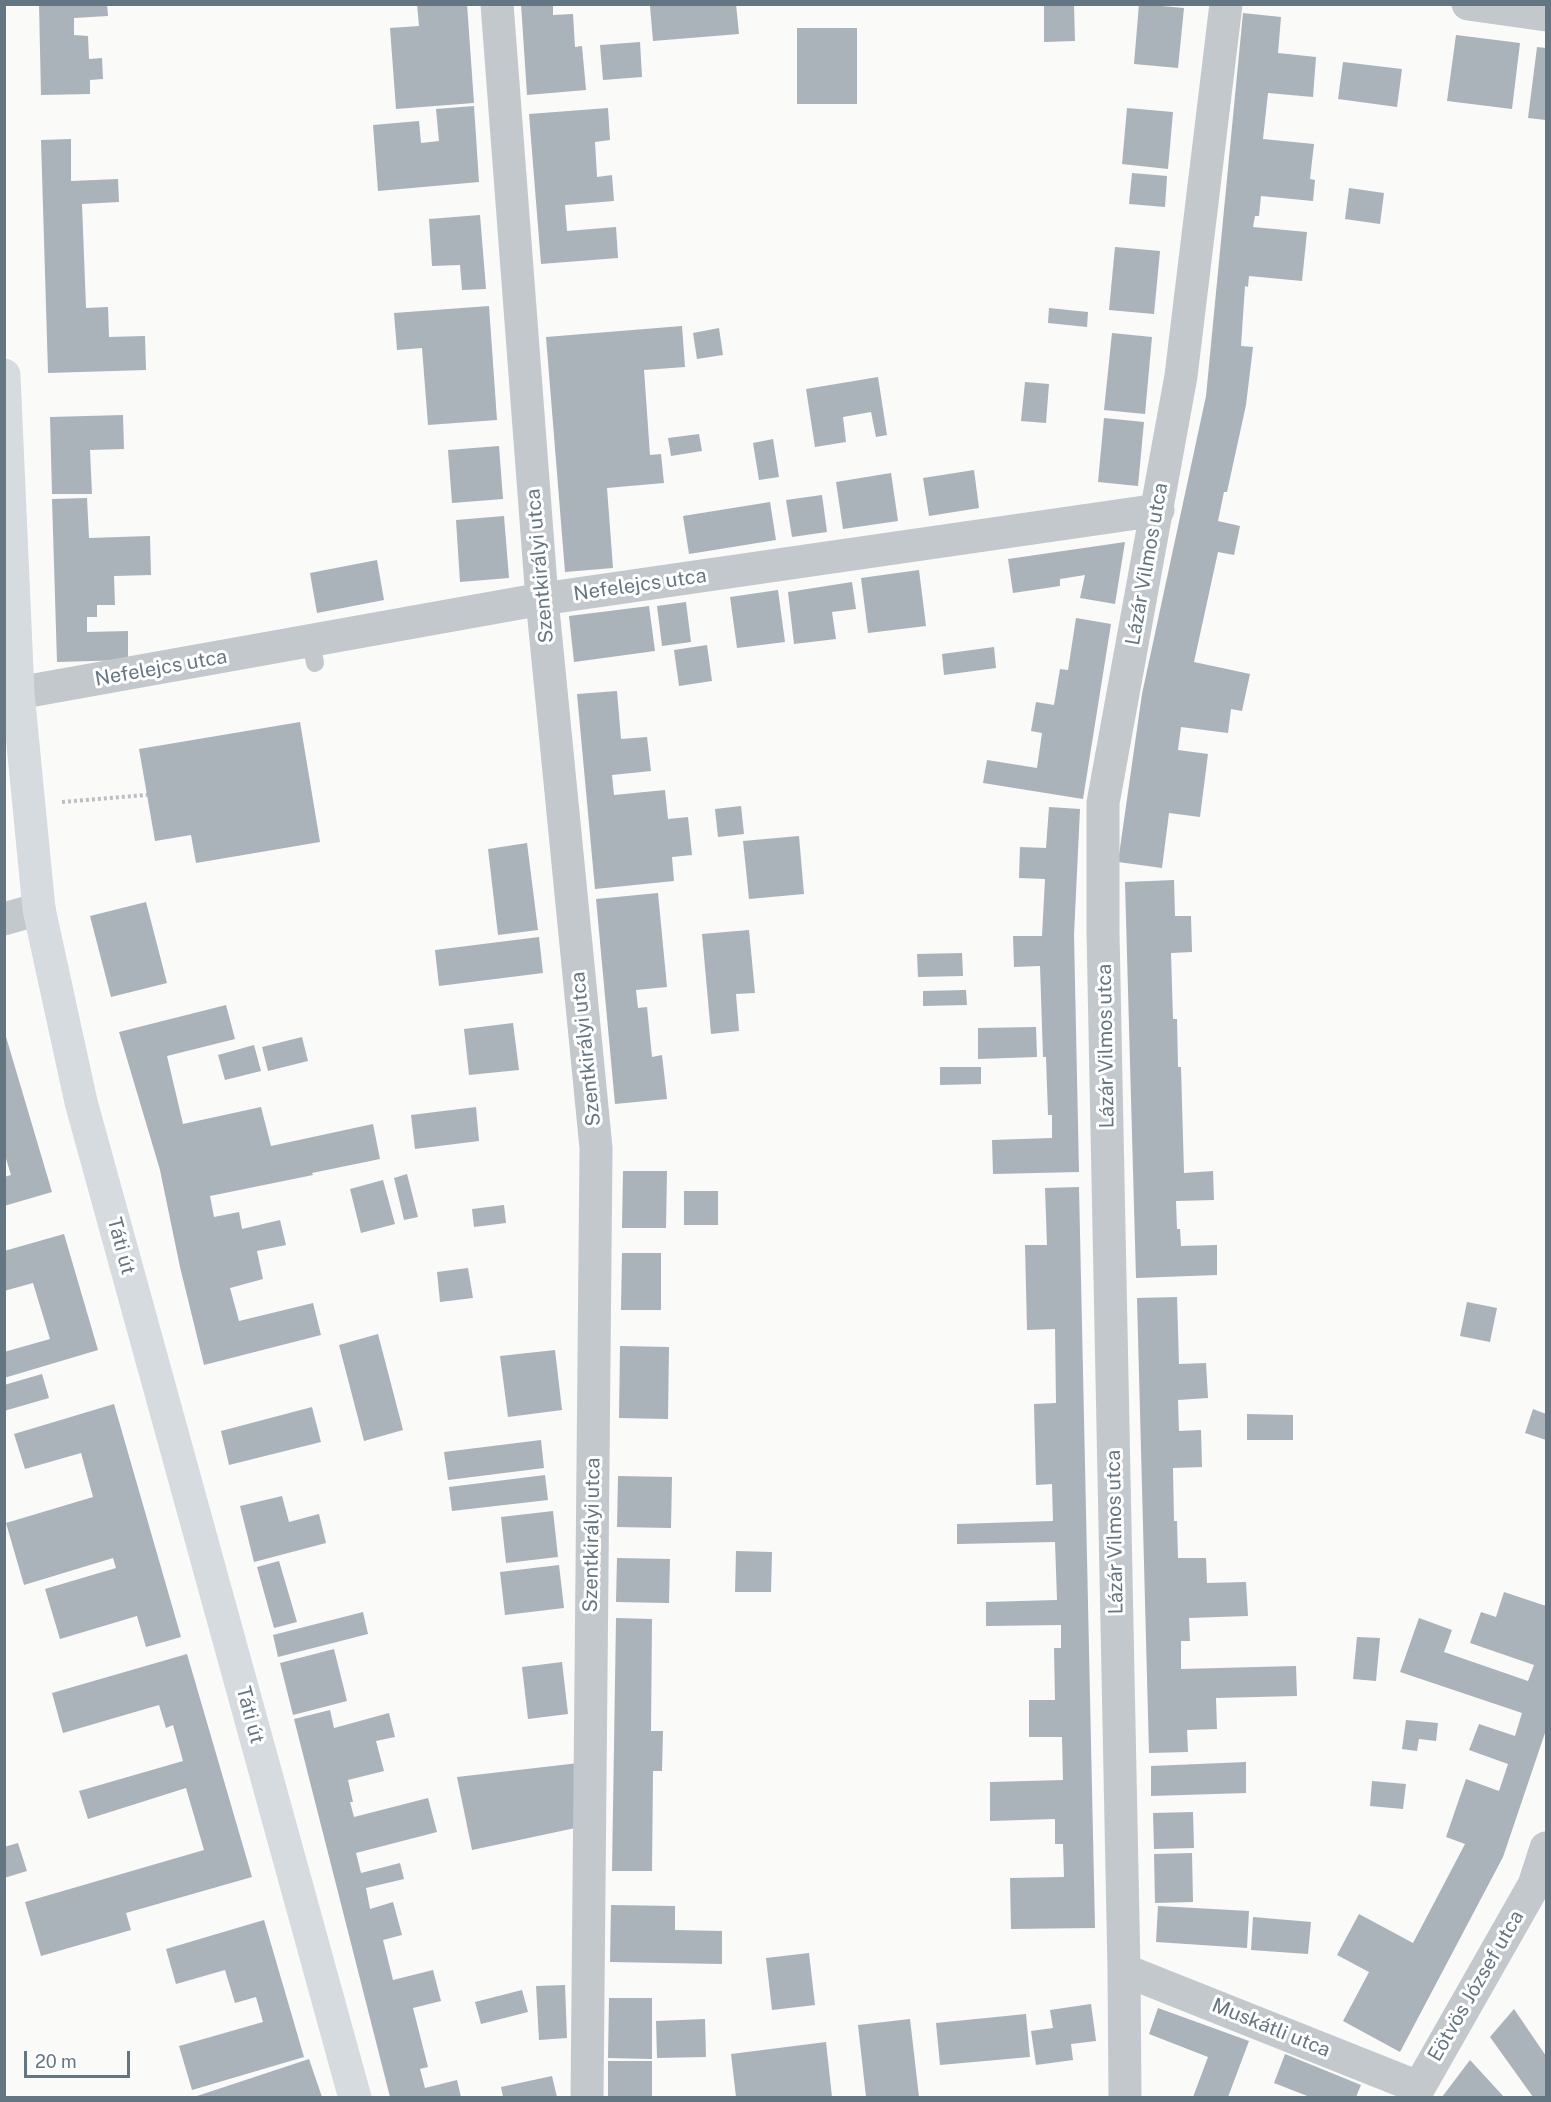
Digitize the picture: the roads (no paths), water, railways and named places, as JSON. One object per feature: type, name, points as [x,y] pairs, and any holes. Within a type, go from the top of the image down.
[{"type":"main road","name":"Táti út","points":[[4,375],[18,693],[39,909],[81,1102],[355,2097]]},
{"type":"street","name":"Szentkirályi utca","points":[[497,4],[542,599],[596,1148],[587,2097]]},
{"type":"street","name":"Lázár Vilmos utca","points":[[1125,2097],[1103,944],[1103,803],[1181,376],[1226,4]]},
{"type":"street","points":[[1468,4],[1546,15]]},
{"type":"street","name":"Nefelejcs utca","points":[[18,693],[313,652],[542,599],[1158,510]]},
{"type":"street","points":[[4,919],[39,909]]},
{"type":"street","name":"Eötvös József utca","points":[[1416,2092],[1540,1885],[1546,1848]]},
{"type":"street","name":"Muskátli utca","points":[[1124,1970],[1416,2092]]}]
